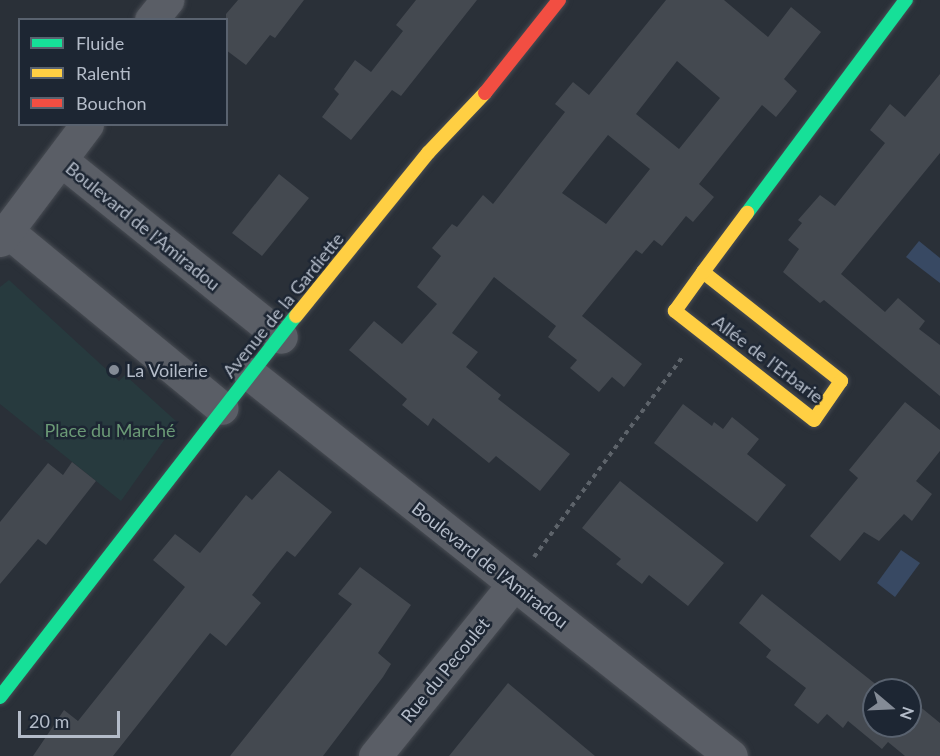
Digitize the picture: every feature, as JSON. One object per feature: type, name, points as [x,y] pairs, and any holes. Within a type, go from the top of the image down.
[{"type":"street","points":[[153,18],[167,0]]},
{"type":"street","name":"Avenue de la Gardiette","points":[[0,697],[222,408],[281,338],[428,153],[479,101],[559,0]]},
{"type":"street","name":"Allée de l'Erbarie","points":[[703,272],[842,381],[814,420],[675,311],[703,272],[906,0]]},
{"type":"street","points":[[86,126],[3,235],[222,408]]},
{"type":"street","name":"Boulevard de l'Amiradou","points":[[61,160],[281,338]]},
{"type":"street","name":"Boulevard de l'Amiradou","points":[[250,374],[731,756]]},
{"type":"street","name":"Rue du Pecoulet","points":[[375,756],[514,584]]},
{"type":"path","points":[[514,584],[702,332]]},
{"type":"green space","name":"Place du Marché","points":[[9,280],[119,381],[125,375],[177,422],[121,501],[0,404],[0,287]]},
{"type":"water","points":[[919,241],[940,258],[940,283],[906,257]]},
{"type":"water","points":[[901,550],[920,563],[895,597],[877,583]]},
{"type":"building","points":[[238,0],[304,0],[275,38],[270,35],[246,65],[228,52],[226,14]]},
{"type":"building","points":[[416,0],[477,0],[401,96],[392,90],[351,140],[322,117],[339,94],[334,89],[355,60],[371,72],[403,31],[396,25]]},
{"type":"building","points":[[666,0],[724,0],[768,37],[791,7],[821,32],[784,79],[797,91],[786,105],[776,117],[762,105],[699,184],[714,197],[704,209],[693,222],[686,216],[662,246],[654,240],[642,254],[636,250],[582,316],[642,364],[624,387],[612,377],[599,392],[570,368],[577,360],[548,337],[556,326],[494,277],[452,333],[478,352],[466,367],[501,395],[498,399],[570,454],[540,491],[496,456],[489,463],[433,418],[428,426],[402,405],[407,399],[349,350],[374,321],[402,344],[437,304],[417,287],[441,256],[432,248],[452,224],[457,227],[483,195],[493,204],[565,112],[555,104],[573,82],[589,95]],"holes":[[[677,61],[720,98],[679,149],[636,114]],[[608,135],[650,169],[606,224],[562,193]]]},
{"type":"building","points":[[940,74],[940,153],[841,274],[885,312],[898,298],[925,321],[919,329],[940,345],[940,396],[824,300],[820,303],[783,272],[799,249],[788,240],[802,223],[798,220],[820,195],[835,206],[885,143],[870,130],[890,104],[905,117]]},
{"type":"building","points":[[279,174],[309,198],[262,256],[232,233]]},
{"type":"building","points":[[905,402],[940,430],[940,451],[916,481],[932,494],[912,521],[904,514],[879,541],[864,532],[840,561],[810,536],[858,478],[849,470]]},
{"type":"building","points":[[683,404],[712,426],[714,422],[723,429],[732,417],[759,439],[747,454],[786,485],[757,522],[654,443]]},
{"type":"building","points":[[72,462],[96,481],[46,545],[38,539],[0,584],[0,522],[48,463],[63,475]]},
{"type":"building","points":[[279,470],[332,512],[295,557],[287,551],[270,572],[252,595],[261,603],[226,646],[210,633],[113,756],[33,756],[64,710],[78,721],[185,587],[153,560],[175,534],[200,553],[246,495],[252,500]]},
{"type":"building","points":[[620,481],[724,563],[688,606],[649,575],[642,584],[616,564],[621,559],[582,528]]},
{"type":"building","points":[[360,567],[411,605],[378,653],[391,664],[383,677],[323,756],[230,756],[352,604],[338,594]]},
{"type":"building","points":[[762,594],[868,678],[862,678],[862,733],[848,721],[843,728],[827,714],[818,724],[794,705],[806,688],[766,657],[771,650],[739,623]]},
{"type":"building","points":[[508,683],[595,756],[449,756]]},
{"type":"building","points":[[922,708],[940,723],[940,756],[905,756],[888,742],[882,749],[869,738],[922,738]]},
{"type":"traffic: fast","points":[[747,213],[906,0]]},
{"type":"traffic: fast","points":[[0,697],[296,316]]},
{"type":"traffic: slow","points":[[296,316],[428,153],[485,93]]},
{"type":"traffic: slow","points":[[703,272],[841,381],[814,420],[675,311],[703,272],[747,213]]},
{"type":"traffic: jam","points":[[485,93],[559,0]]},
{"type":"place","name":"La Voilerie","points":[[114,370]]}]
